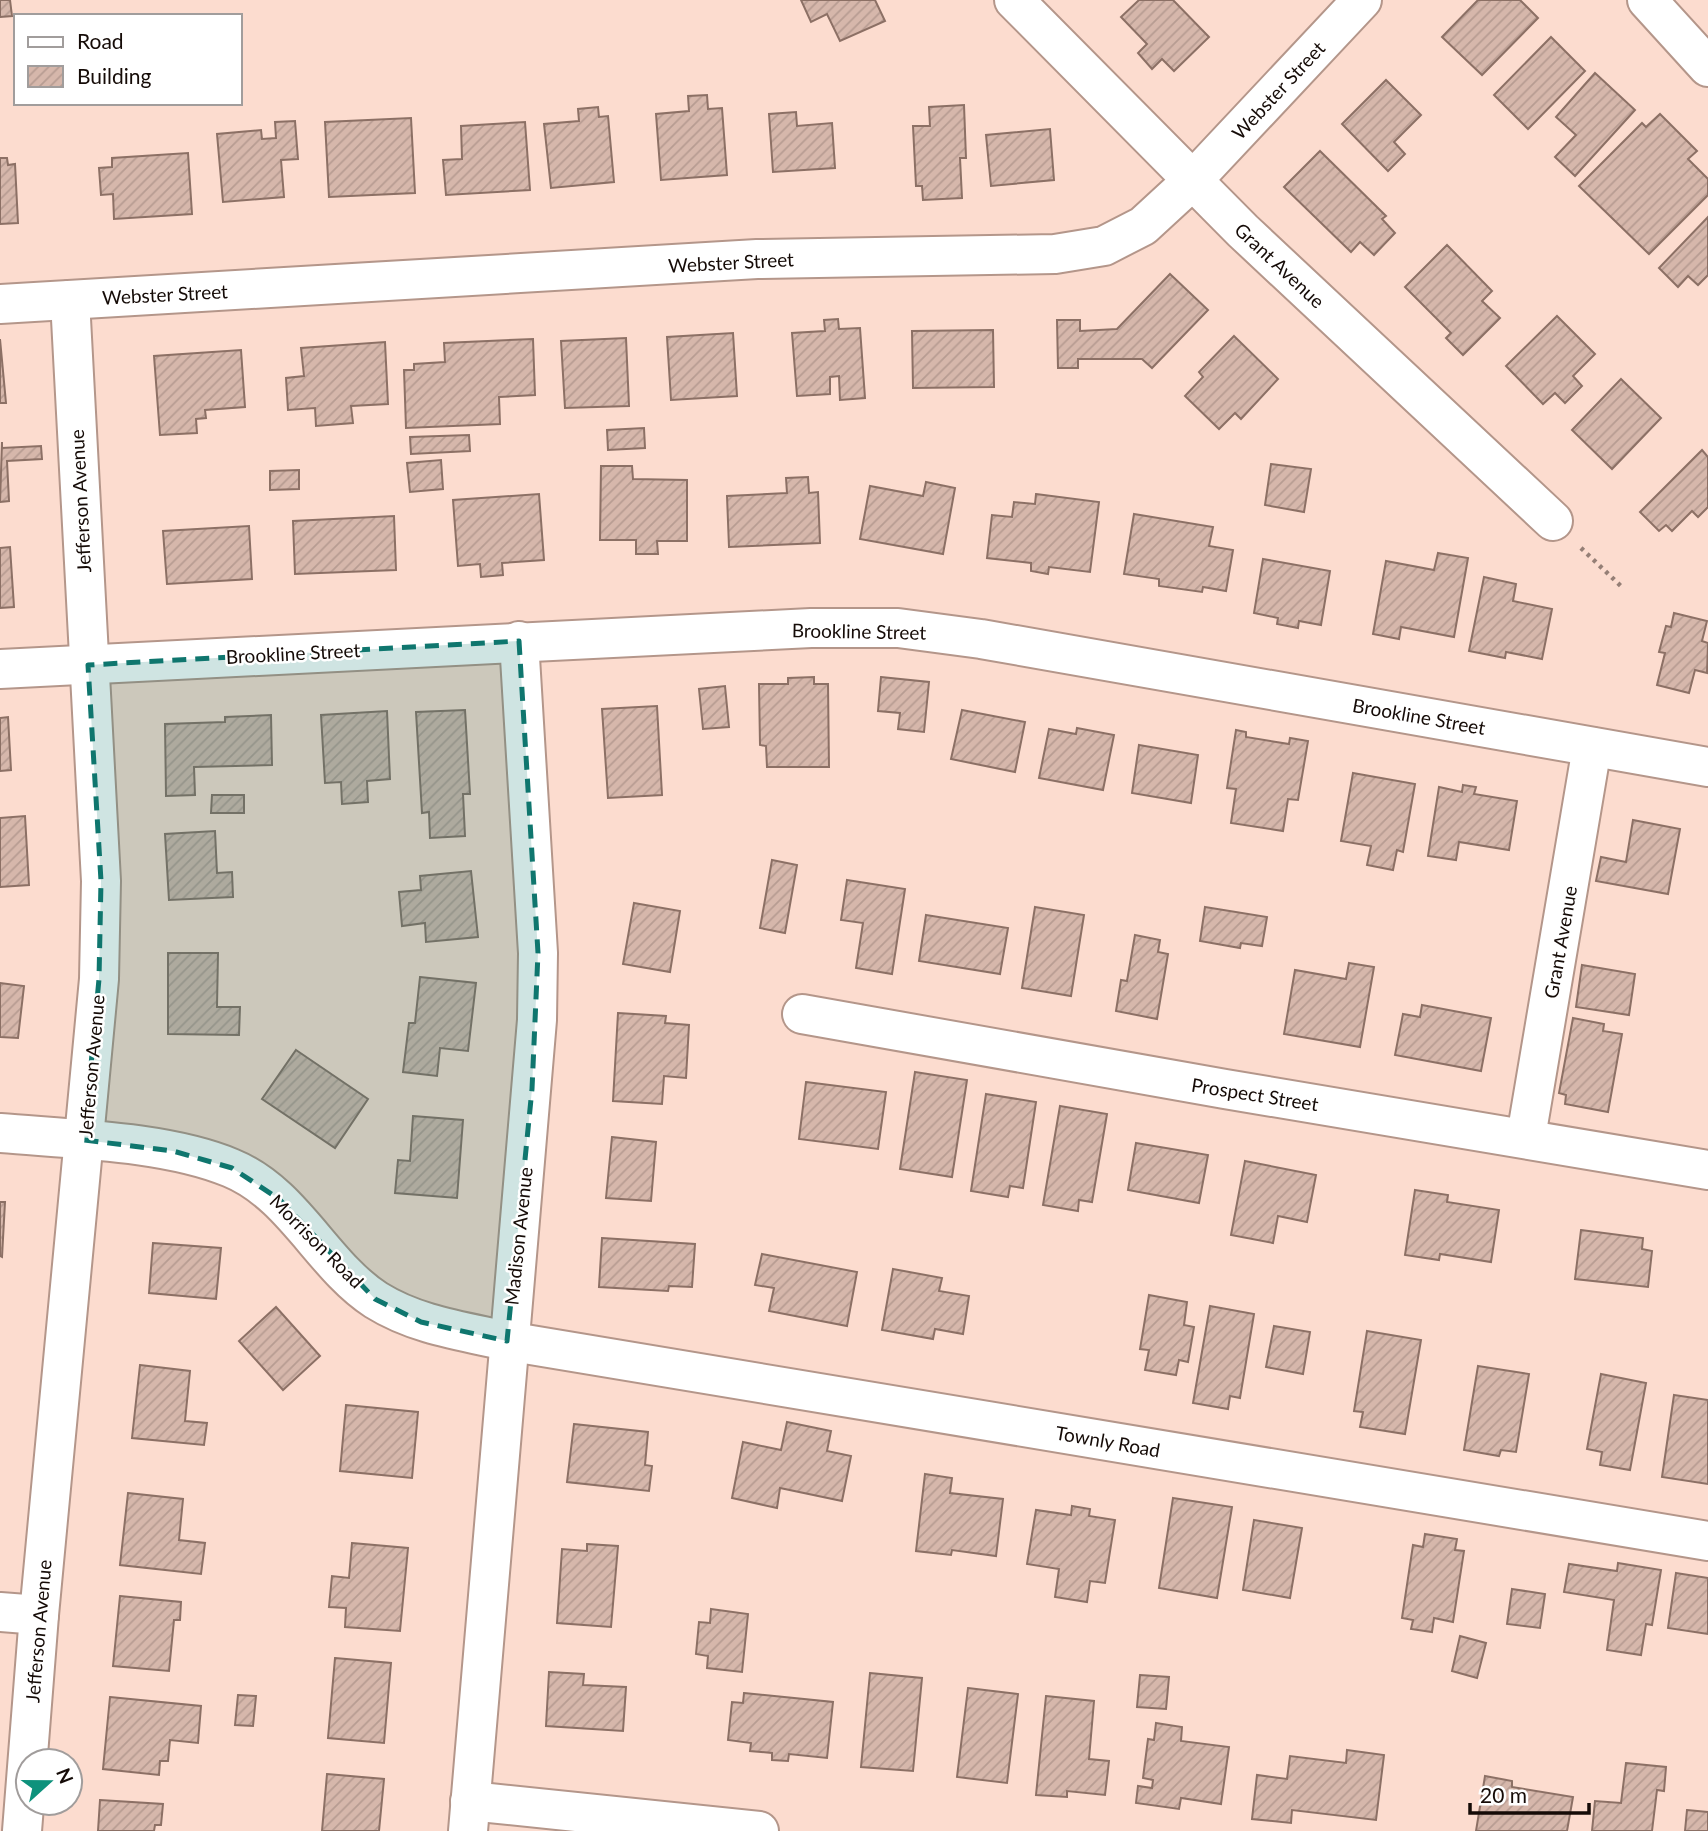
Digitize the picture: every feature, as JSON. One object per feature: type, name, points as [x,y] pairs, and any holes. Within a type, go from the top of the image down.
[{"type":"street","name":"Grant Avenue","points":[[1014,0],[1193,180],[1553,521]]},
{"type":"street","name":"Webster Street","points":[[0,304],[757,259],[1055,254],[1104,246],[1143,226],[1193,180],[1362,0]]},
{"type":"street","points":[[1647,0],[1708,67]]},
{"type":"street","name":"Jefferson Avenue","points":[[22,1831],[39,1615],[99,979],[101,881],[69,300]]},
{"type":"street","name":"Brookline Street","points":[[0,669],[519,641],[811,628],[898,628],[994,641],[1708,766]]},
{"type":"street","name":"Madison Avenue","points":[[469,1816],[507,1340],[532,1089],[538,980],[519,641]]},
{"type":"street","name":"Grant Avenue","points":[[1526,1138],[1592,747]]},
{"type":"street","name":"Prospect Street","points":[[802,1014],[1225,1089],[1708,1170]]},
{"type":"street","name":"Morrison Road","points":[[0,1133],[173,1151],[232,1168],[279,1199],[335,1262],[375,1299],[421,1322],[507,1340]]},
{"type":"street","name":"Townly Road","points":[[507,1340],[1708,1541]]},
{"type":"street","points":[[0,1612],[39,1615]]},
{"type":"street","points":[[469,1816],[759,1831]]},
{"type":"path","points":[[1553,521],[1624,589]]},
{"type":"highlighted area","points":[[519,641],[538,953],[532,1089],[507,1341],[421,1322],[375,1299],[279,1199],[232,1168],[173,1151],[84,1140],[99,979],[101,881],[88,665]]},
{"type":"building","points":[[0,0],[10,0],[12,16],[0,17]]},
{"type":"building","points":[[801,0],[875,0],[885,21],[840,41],[827,14],[811,22]]},
{"type":"building","points":[[1139,0],[1173,0],[1209,37],[1174,71],[1162,59],[1152,69],[1138,53],[1147,44],[1121,17]]},
{"type":"building","points":[[1478,0],[1520,0],[1538,18],[1482,75],[1442,37]]},
{"type":"building","points":[[1551,37],[1585,71],[1528,129],[1494,95]]},
{"type":"building","points":[[1595,73],[1635,110],[1575,176],[1555,157],[1576,135],[1556,117]]},
{"type":"building","points":[[1386,80],[1421,115],[1394,142],[1405,154],[1388,171],[1342,124]]},
{"type":"building","points":[[707,95],[708,109],[722,108],[727,175],[661,180],[656,114],[689,111],[688,96]]},
{"type":"building","points":[[964,105],[966,158],[960,158],[962,198],[923,200],[922,186],[916,186],[913,126],[930,126],[929,107]]},
{"type":"building","points":[[598,107],[599,117],[608,116],[614,182],[551,188],[544,124],[579,121],[578,109]]},
{"type":"building","points":[[796,112],[797,126],[832,123],[835,168],[773,172],[769,114]]},
{"type":"building","points":[[1660,114],[1697,151],[1688,159],[1708,179],[1708,195],[1649,254],[1579,186],[1642,123],[1646,127]]},
{"type":"building","points":[[411,118],[415,193],[329,197],[325,122]]},
{"type":"building","points":[[295,121],[298,159],[281,160],[284,197],[223,202],[217,134],[261,130],[262,139],[276,138],[275,122]]},
{"type":"building","points":[[525,122],[530,190],[446,195],[443,160],[462,159],[461,126]]},
{"type":"building","points":[[1050,129],[1054,180],[991,186],[986,135]]},
{"type":"building","points":[[1320,151],[1386,216],[1382,219],[1395,233],[1374,255],[1360,242],[1351,252],[1284,187]]},
{"type":"building","points":[[188,153],[192,214],[114,219],[113,194],[101,195],[99,168],[112,167],[112,158]]},
{"type":"building","points":[[0,158],[7,158],[8,165],[15,164],[18,223],[0,224]]},
{"type":"building","points":[[1708,217],[1708,275],[1698,285],[1688,276],[1678,287],[1659,268]]},
{"type":"building","points":[[1447,245],[1492,291],[1482,301],[1500,318],[1463,355],[1446,338],[1451,333],[1405,287]]},
{"type":"building","points":[[1170,274],[1208,310],[1152,368],[1142,359],[1078,359],[1078,368],[1058,368],[1057,320],[1080,320],[1080,331],[1117,329]]},
{"type":"building","points":[[1557,316],[1595,354],[1573,376],[1582,386],[1565,403],[1555,393],[1543,404],[1506,366]]},
{"type":"building","points":[[838,319],[839,329],[860,328],[865,398],[840,400],[839,376],[830,377],[830,394],[797,396],[792,333],[825,331],[824,320]]},
{"type":"building","points":[[993,330],[994,387],[913,388],[912,331]]},
{"type":"building","points":[[733,333],[737,396],[671,400],[667,337]]},
{"type":"building","points":[[1234,336],[1278,379],[1241,419],[1235,413],[1219,429],[1185,396],[1203,377],[1199,372]]},
{"type":"building","points":[[626,338],[629,406],[565,408],[561,341]]},
{"type":"building","points":[[0,339],[6,403],[0,403]]},
{"type":"building","points":[[533,339],[535,395],[499,397],[500,424],[406,428],[404,370],[414,370],[414,364],[445,362],[444,343]]},
{"type":"building","points":[[385,342],[388,404],[351,406],[353,423],[316,426],[315,408],[288,410],[286,378],[304,376],[301,348]]},
{"type":"building","points":[[241,350],[245,407],[205,410],[206,418],[196,419],[197,433],[160,435],[154,356]]},
{"type":"building","points":[[1621,379],[1661,418],[1612,469],[1572,430]]},
{"type":"building","points":[[644,428],[645,448],[608,450],[607,430]]},
{"type":"building","points":[[469,435],[470,451],[411,454],[410,437]]},
{"type":"building","points":[[2,442],[2,448],[41,446],[42,459],[7,461],[9,501],[0,502]]},
{"type":"building","points":[[1702,450],[1708,457],[1708,507],[1698,517],[1692,511],[1672,531],[1666,525],[1659,531],[1640,512]]},
{"type":"building","points":[[441,460],[443,489],[410,492],[407,463]]},
{"type":"building","points":[[1271,464],[1311,469],[1304,512],[1265,505]]},
{"type":"building","points":[[601,466],[632,466],[633,479],[687,480],[687,541],[657,541],[658,554],[636,554],[636,540],[600,540]]},
{"type":"building","points":[[299,470],[299,489],[270,490],[270,471]]},
{"type":"building","points":[[808,477],[809,493],[818,492],[820,543],[729,547],[727,496],[787,493],[786,478]]},
{"type":"building","points":[[926,482],[955,488],[943,554],[860,539],[870,486],[923,496]]},
{"type":"building","points":[[539,494],[544,560],[502,563],[503,575],[481,577],[480,564],[458,566],[453,500]]},
{"type":"building","points":[[1036,494],[1099,502],[1090,572],[1049,567],[1048,574],[1031,571],[1031,563],[987,558],[992,515],[1012,517],[1014,502],[1035,504]]},
{"type":"building","points":[[1134,514],[1213,527],[1209,546],[1233,550],[1226,591],[1203,587],[1202,592],[1159,586],[1159,579],[1124,574]]},
{"type":"building","points":[[394,516],[396,570],[295,574],[293,521]]},
{"type":"building","points":[[249,526],[252,579],[167,584],[163,531]]},
{"type":"building","points":[[10,547],[14,607],[0,608],[0,548]]},
{"type":"building","points":[[1438,553],[1468,558],[1454,637],[1401,627],[1399,639],[1373,634],[1386,561],[1434,570]]},
{"type":"building","points":[[1263,559],[1330,571],[1321,625],[1299,621],[1298,628],[1277,624],[1278,618],[1254,613]]},
{"type":"building","points":[[1484,577],[1516,584],[1513,601],[1552,609],[1542,659],[1506,652],[1505,658],[1469,651]]},
{"type":"building","points":[[1674,613],[1707,621],[1702,641],[1708,643],[1707,673],[1695,670],[1689,693],[1657,685],[1665,653],[1659,652],[1666,626],[1671,627]]},
{"type":"building","points":[[814,677],[814,684],[828,684],[829,767],[767,767],[766,746],[760,745],[759,684],[788,684],[788,678]]},
{"type":"building","points":[[881,677],[929,682],[924,732],[898,729],[900,713],[878,711]]},
{"type":"building","points":[[725,686],[729,727],[703,729],[699,689]]},
{"type":"building","points":[[657,706],[662,795],[608,798],[602,709]]},
{"type":"building","points":[[465,710],[470,794],[463,794],[465,836],[430,838],[429,812],[422,813],[416,712]]},
{"type":"building","points":[[962,710],[1025,722],[1015,772],[951,759]]},
{"type":"building","points":[[387,711],[390,779],[367,781],[368,802],[342,804],[341,782],[325,783],[321,715]]},
{"type":"building","points":[[271,715],[272,765],[194,767],[195,795],[166,796],[165,724],[225,722],[225,717]]},
{"type":"building","points":[[8,717],[11,770],[0,771],[0,718]]},
{"type":"building","points":[[1077,728],[1114,735],[1103,790],[1039,778],[1049,729],[1076,734]]},
{"type":"building","points":[[1236,730],[1246,732],[1246,737],[1289,744],[1290,738],[1308,741],[1298,800],[1288,799],[1283,831],[1231,823],[1236,789],[1227,788]]},
{"type":"building","points":[[1139,745],[1198,755],[1191,803],[1132,793]]},
{"type":"building","points":[[1353,773],[1415,784],[1403,852],[1397,850],[1393,870],[1367,865],[1371,846],[1341,841]]},
{"type":"building","points":[[1463,785],[1476,787],[1474,794],[1517,801],[1509,850],[1459,842],[1456,860],[1428,856],[1439,787],[1462,792]]},
{"type":"building","points":[[212,795],[244,795],[244,813],[211,813]]},
{"type":"building","points":[[25,816],[29,885],[0,887],[0,818]]},
{"type":"building","points":[[1633,820],[1680,829],[1668,894],[1596,881],[1601,857],[1626,862]]},
{"type":"building","points":[[215,831],[217,873],[232,872],[233,897],[169,900],[165,834]]},
{"type":"building","points":[[772,860],[797,865],[785,933],[760,928]]},
{"type":"building","points":[[471,871],[478,937],[426,942],[425,923],[402,926],[399,892],[421,890],[420,876]]},
{"type":"building","points":[[847,880],[905,889],[892,974],[856,968],[863,923],[841,920]]},
{"type":"building","points":[[634,903],[680,911],[670,972],[623,964]]},
{"type":"building","points":[[1035,907],[1084,915],[1071,996],[1022,988]]},
{"type":"building","points":[[1205,907],[1267,917],[1262,946],[1241,943],[1240,948],[1200,941]]},
{"type":"building","points":[[926,915],[1008,928],[1000,974],[919,961]]},
{"type":"building","points":[[1135,935],[1160,940],[1158,952],[1168,954],[1157,1019],[1116,1011],[1121,980],[1127,981]]},
{"type":"building","points":[[168,953],[218,953],[217,1007],[240,1007],[239,1035],[168,1034]]},
{"type":"building","points":[[1349,963],[1374,967],[1360,1047],[1284,1034],[1295,970],[1346,979]]},
{"type":"building","points":[[1582,965],[1635,974],[1629,1015],[1576,1007]]},
{"type":"building","points":[[420,977],[476,983],[468,1051],[440,1048],[437,1076],[403,1072],[409,1023],[415,1023]]},
{"type":"building","points":[[0,983],[24,986],[18,1038],[0,1037]]},
{"type":"building","points":[[1422,1005],[1491,1018],[1481,1071],[1395,1055],[1403,1014],[1420,1017]]},
{"type":"building","points":[[618,1013],[666,1016],[665,1023],[689,1025],[686,1078],[664,1076],[662,1104],[613,1101]]},
{"type":"building","points":[[1573,1018],[1604,1024],[1603,1031],[1622,1034],[1608,1112],[1565,1104],[1566,1095],[1559,1093]]},
{"type":"building","points":[[296,1050],[368,1099],[335,1148],[262,1099]]},
{"type":"building","points":[[915,1072],[967,1080],[952,1177],[900,1169]]},
{"type":"building","points":[[806,1082],[886,1092],[878,1149],[799,1139]]},
{"type":"building","points":[[986,1094],[1036,1102],[1023,1188],[1010,1186],[1008,1197],[971,1191]]},
{"type":"building","points":[[1060,1106],[1107,1114],[1092,1202],[1079,1200],[1078,1211],[1043,1205]]},
{"type":"building","points":[[413,1116],[463,1120],[457,1198],[395,1193],[398,1160],[410,1161]]},
{"type":"building","points":[[612,1137],[656,1142],[651,1201],[606,1198]]},
{"type":"building","points":[[1136,1143],[1208,1155],[1199,1203],[1128,1190]]},
{"type":"building","points":[[1245,1161],[1316,1175],[1307,1222],[1278,1216],[1273,1243],[1231,1235]]},
{"type":"building","points":[[1415,1190],[1448,1195],[1447,1202],[1499,1210],[1491,1262],[1440,1254],[1439,1260],[1405,1255]]},
{"type":"building","points":[[0,1202],[5,1202],[2,1257],[0,1256]]},
{"type":"building","points":[[1581,1230],[1643,1238],[1642,1249],[1652,1251],[1648,1287],[1575,1279]]},
{"type":"building","points":[[602,1238],[695,1244],[692,1287],[669,1286],[668,1291],[599,1287]]},
{"type":"building","points":[[153,1243],[221,1248],[216,1299],[149,1293]]},
{"type":"building","points":[[762,1254],[857,1272],[847,1326],[769,1311],[774,1288],[755,1285]]},
{"type":"building","points":[[893,1269],[942,1278],[939,1291],[969,1296],[963,1334],[935,1329],[933,1339],[882,1330]]},
{"type":"building","points":[[1149,1295],[1187,1302],[1184,1325],[1194,1327],[1188,1362],[1179,1360],[1176,1375],[1145,1370],[1149,1350],[1140,1349]]},
{"type":"building","points":[[1210,1306],[1254,1314],[1240,1398],[1230,1396],[1228,1409],[1193,1403]]},
{"type":"building","points":[[276,1307],[320,1356],[283,1390],[239,1341]]},
{"type":"building","points":[[1274,1326],[1310,1332],[1303,1374],[1266,1367]]},
{"type":"building","points":[[1367,1331],[1421,1340],[1405,1434],[1360,1427],[1363,1412],[1354,1411]]},
{"type":"building","points":[[140,1365],[190,1371],[185,1421],[207,1423],[204,1445],[132,1438]]},
{"type":"building","points":[[1478,1366],[1529,1374],[1516,1452],[1501,1450],[1499,1456],[1464,1450]]},
{"type":"building","points":[[1601,1374],[1646,1383],[1630,1470],[1600,1465],[1602,1452],[1587,1449]]},
{"type":"building","points":[[1674,1395],[1708,1400],[1708,1484],[1662,1477]]},
{"type":"building","points":[[346,1405],[418,1412],[412,1478],[340,1471]]},
{"type":"building","points":[[787,1422],[831,1431],[827,1451],[851,1456],[842,1501],[780,1488],[777,1508],[732,1498],[743,1442],[781,1450]]},
{"type":"building","points":[[574,1424],[648,1432],[645,1465],[652,1466],[649,1491],[567,1482]]},
{"type":"building","points":[[925,1474],[952,1478],[950,1493],[1003,1499],[996,1556],[952,1550],[951,1555],[916,1551]]},
{"type":"building","points":[[128,1493],[183,1499],[179,1540],[205,1543],[201,1574],[120,1565]]},
{"type":"building","points":[[1173,1498],[1232,1507],[1217,1598],[1159,1588]]},
{"type":"building","points":[[1072,1506],[1090,1509],[1089,1516],[1115,1520],[1105,1583],[1090,1581],[1087,1602],[1055,1597],[1059,1569],[1027,1564],[1036,1510],[1071,1515]]},
{"type":"building","points":[[1254,1520],[1302,1528],[1290,1598],[1243,1590]]},
{"type":"building","points":[[1425,1534],[1457,1539],[1455,1550],[1464,1551],[1453,1622],[1434,1618],[1432,1632],[1411,1629],[1413,1620],[1402,1618],[1413,1545],[1423,1547]]},
{"type":"building","points":[[352,1543],[408,1548],[400,1631],[345,1627],[346,1608],[329,1607],[332,1576],[349,1578]]},
{"type":"building","points":[[587,1544],[618,1546],[611,1627],[557,1623],[562,1549],[587,1551]]},
{"type":"building","points":[[1618,1563],[1661,1570],[1652,1625],[1646,1624],[1641,1655],[1607,1650],[1614,1600],[1564,1592],[1569,1564],[1617,1571]]},
{"type":"building","points":[[1676,1573],[1708,1578],[1708,1634],[1668,1628]]},
{"type":"building","points":[[1512,1589],[1545,1594],[1540,1628],[1507,1624]]},
{"type":"building","points":[[120,1596],[181,1602],[180,1620],[174,1620],[169,1671],[113,1666]]},
{"type":"building","points":[[711,1609],[748,1614],[742,1672],[707,1668],[708,1656],[696,1654],[699,1622],[710,1623]]},
{"type":"building","points":[[1460,1636],[1486,1643],[1477,1678],[1452,1671]]},
{"type":"building","points":[[335,1658],[391,1663],[384,1743],[328,1738]]},
{"type":"building","points":[[549,1672],[584,1674],[583,1685],[626,1687],[623,1731],[546,1726]]},
{"type":"building","points":[[870,1673],[922,1678],[913,1771],[861,1767]]},
{"type":"building","points":[[1140,1675],[1169,1677],[1166,1709],[1137,1707]]},
{"type":"building","points":[[968,1688],[1018,1694],[1007,1783],[957,1777]]},
{"type":"building","points":[[744,1693],[833,1702],[827,1758],[789,1754],[788,1761],[772,1760],[772,1753],[750,1751],[751,1743],[728,1740],[732,1702],[743,1703]]},
{"type":"building","points":[[238,1695],[256,1696],[253,1726],[235,1725]]},
{"type":"building","points":[[1046,1696],[1094,1701],[1089,1759],[1109,1761],[1105,1795],[1067,1791],[1067,1797],[1036,1795]]},
{"type":"building","points":[[110,1697],[201,1706],[198,1743],[170,1740],[168,1761],[160,1761],[159,1775],[103,1769]]},
{"type":"building","points":[[1156,1723],[1182,1727],[1181,1741],[1229,1747],[1221,1804],[1181,1798],[1179,1809],[1136,1803],[1138,1786],[1152,1788],[1153,1780],[1143,1778],[1148,1739],[1154,1740]]},
{"type":"building","points":[[1347,1750],[1384,1755],[1376,1820],[1292,1810],[1291,1823],[1252,1819],[1257,1775],[1287,1779],[1290,1756],[1346,1763]]},
{"type":"building","points":[[1626,1763],[1666,1767],[1664,1791],[1657,1790],[1652,1831],[1592,1831],[1595,1801],[1621,1803]]},
{"type":"building","points":[[327,1774],[384,1779],[379,1831],[322,1831]]},
{"type":"building","points":[[1485,1776],[1512,1781],[1512,1787],[1573,1797],[1567,1831],[1476,1831]]},
{"type":"building","points":[[100,1800],[163,1804],[161,1825],[155,1825],[154,1831],[98,1831]]},
{"type":"building","points":[[1687,1810],[1708,1812],[1708,1831],[1685,1831]]}]
